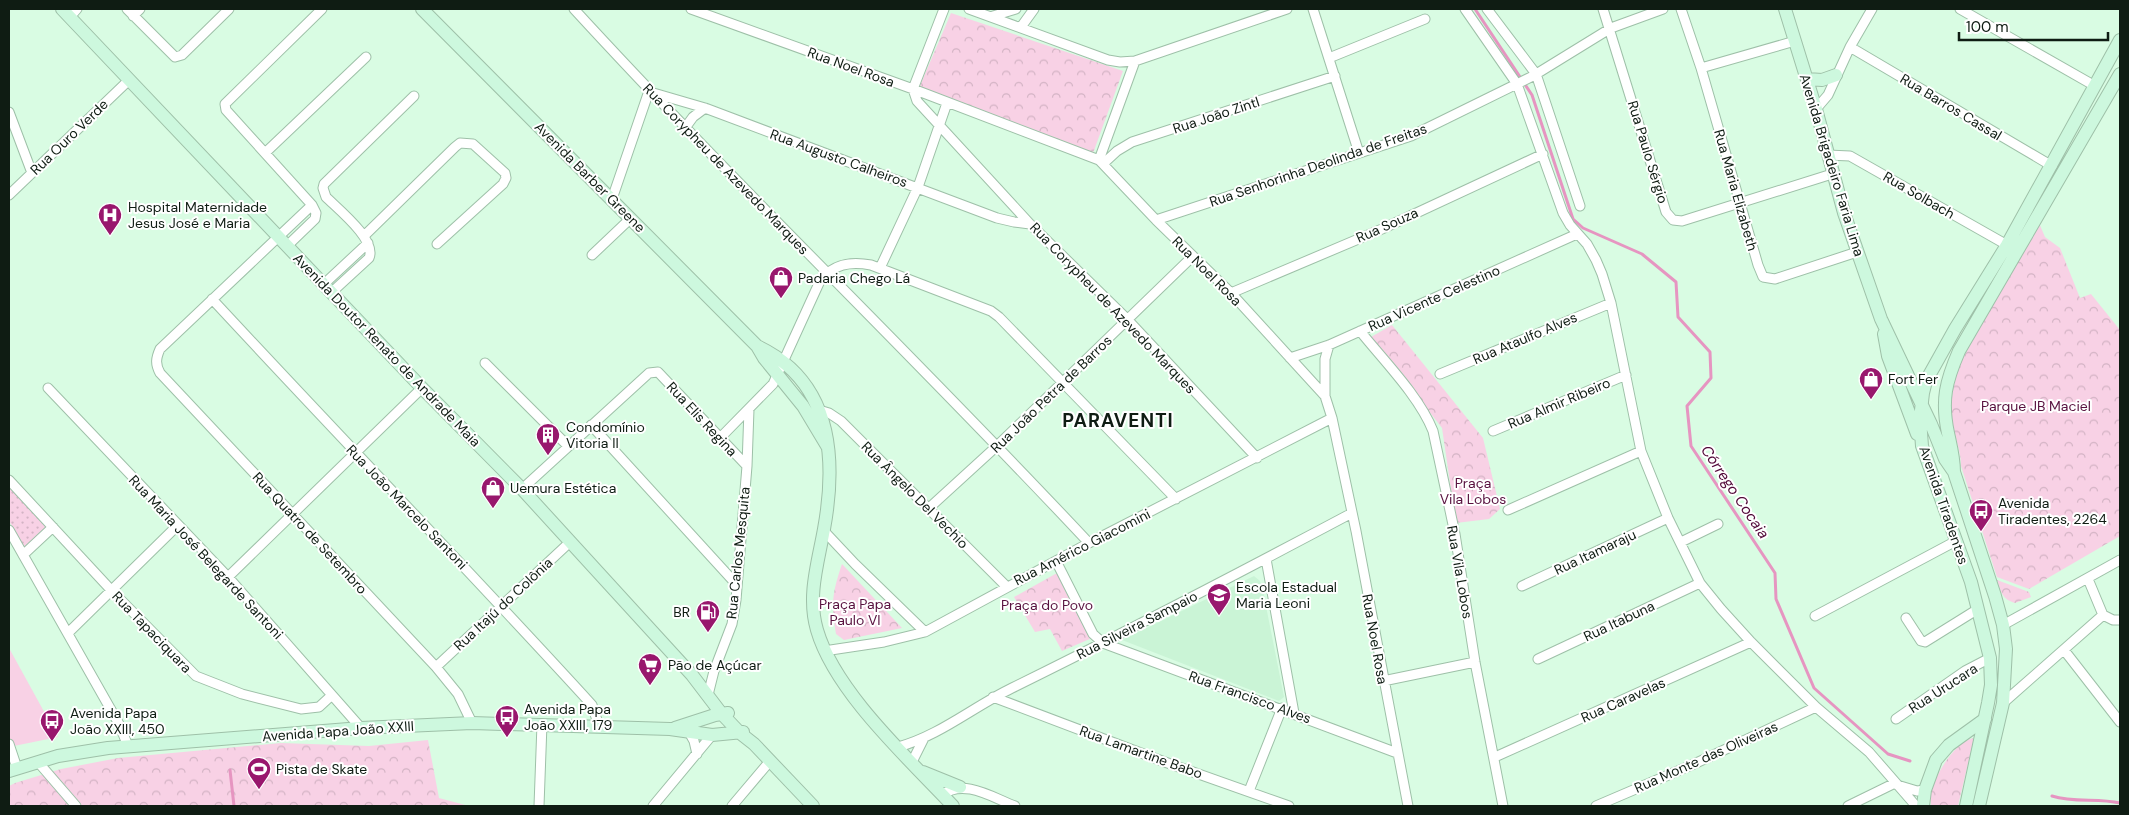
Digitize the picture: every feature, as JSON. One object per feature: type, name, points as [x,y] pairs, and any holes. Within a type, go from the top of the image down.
[{"type":"street","points":[[140,9],[130,12],[171,55],[178,57],[229,9]]},
{"type":"street","points":[[212,299],[283,241],[315,219],[316,213],[312,205],[226,110],[225,104],[322,9]]},
{"type":"street","name":"Avenida Barber Greene","points":[[422,9],[756,346],[803,406],[827,446]]},
{"type":"street","name":"Rua Corypheu de Azevedo Marques","points":[[574,9],[649,91],[998,445],[1089,543]]},
{"type":"street","name":"Rua Noel Rosa","points":[[691,9],[703,11],[913,89],[1102,162],[1156,220],[1230,293],[1325,396],[1332,418],[1352,514],[1408,806]]},
{"type":"street","points":[[913,89],[944,9]]},
{"type":"street","points":[[970,9],[1021,26],[1114,62],[1135,61],[1287,9]]},
{"type":"street","points":[[993,16],[1016,9]]},
{"type":"street","points":[[1021,26],[1034,9]]},
{"type":"street","points":[[1313,9],[1358,154]]},
{"type":"street","points":[[1465,9],[1520,83],[1564,213],[1570,225],[1587,244],[1596,260],[1610,303],[1641,451],[1668,518],[1700,583],[1751,642],[1816,707],[1869,752],[1916,806]]},
{"type":"street","points":[[1487,9],[1534,75],[1580,206]]},
{"type":"street","name":"Rua Paulo Sérgio","points":[[1603,9],[1611,28],[1666,212],[1673,220],[1682,221],[1832,174]]},
{"type":"street","name":"Rua Senhorinha Deolinda de Freitas","points":[[1156,220],[1411,136],[1520,83],[1611,28],[1664,9]]},
{"type":"street","name":"Rua Maria Elizabeth","points":[[1681,9],[1701,68],[1758,265],[1763,276],[1775,280],[1857,252]]},
{"type":"street","name":"Avenida Brigadeiro Faria Lima","points":[[1785,9],[1816,109],[1832,174],[1881,320],[1931,424],[1945,459],[1954,472]]},
{"type":"street","points":[[1816,109],[1828,95],[1850,47],[1872,9]]},
{"type":"street","points":[[1960,9],[2095,86]]},
{"type":"street","name":"Avenida Doutor Renato de Andrade Maia","points":[[66,10],[129,80],[422,388],[522,489],[724,713],[813,806]]},
{"type":"street","points":[[1329,58],[1425,19]]},
{"type":"street","name":"Avenida Tiradentes","points":[[1966,806],[1991,686],[1990,658],[1978,609],[1922,446],[1920,404],[1926,381],[2052,166],[2120,40]]},
{"type":"street","points":[[1701,68],[1795,41]]},
{"type":"street","name":"Rua Barros Cassal","points":[[1850,47],[2052,166]]},
{"type":"street","points":[[265,153],[366,57]]},
{"type":"street","points":[[1102,162],[1135,61]]},
{"type":"street","name":"Avenida Tiradentes","points":[[1979,806],[2003,703],[2006,666],[2001,620],[1954,472],[1954,456],[1944,409],[1944,396],[1959,351],[2120,74]]},
{"type":"street","points":[[1807,79],[1822,80],[1836,75]]},
{"type":"street","name":"Rua João Zintl","points":[[1102,162],[1132,142],[1334,76]]},
{"type":"street","name":"Rua Ouro Verde","points":[[9,195],[129,80]]},
{"type":"street","name":"Rua Corypheu de Azevedo Marques","points":[[913,89],[917,102],[1030,224],[1127,319],[1257,458]]},
{"type":"street","points":[[612,199],[649,91]]},
{"type":"street","name":"Rua Augusto Calheiros","points":[[649,91],[705,108],[997,218],[1030,224]]},
{"type":"street","points":[[328,288],[369,258],[371,250],[366,239],[326,197],[323,188],[324,184],[414,96]]},
{"type":"street","points":[[880,268],[918,187],[947,103]]},
{"type":"street","points":[[685,128],[693,117],[705,108]]},
{"type":"street","points":[[9,112],[32,172]]},
{"type":"street","points":[[366,239],[455,147],[460,143],[473,144],[505,173],[506,178],[502,184],[437,244]]},
{"type":"street","name":"Rua Souza","points":[[1230,293],[1382,229],[1543,154]]},
{"type":"street","name":"Rua Solbach","points":[[1828,155],[1850,156],[2007,245]]},
{"type":"street","points":[[283,241],[312,205]]},
{"type":"street","points":[[592,255],[631,218]]},
{"type":"street","name":"Rua Vicente Celestino","points":[[1290,358],[1360,331],[1577,234]]},
{"type":"street","name":"Rua João Petra de Barros","points":[[929,508],[998,445],[1193,256]]},
{"type":"street","points":[[720,439],[773,384],[779,375],[814,290],[827,272],[843,264],[861,263],[880,268],[991,311],[1006,322],[1062,383],[1176,499]]},
{"type":"street","name":"Rua Quatro de Setembro","points":[[212,299],[160,349],[156,361],[160,372],[436,667],[458,694],[464,705],[467,723]]},
{"type":"street","name":"Rua João Marcelo Santoni","points":[[212,299],[355,454],[502,606],[592,705],[596,724]]},
{"type":"street","name":"Rua Ataulfo Alves","points":[[1440,374],[1610,303]]},
{"type":"street","name":"Avenida Brigadeiro Faria Lima","points":[[1881,320],[1888,356],[1922,446]]},
{"type":"street","name":"Rua Vila Lobos","points":[[1360,331],[1419,406],[1428,419],[1433,432],[1455,534],[1475,662],[1503,806]]},
{"type":"street","points":[[1325,396],[1325,359],[1329,344]]},
{"type":"street","name":"Avenida Barber Greene","points":[[756,346],[783,362],[807,388],[819,410],[825,430],[831,478],[812,600],[814,618],[824,651],[835,672],[854,697],[953,806]]},
{"type":"street","points":[[485,363],[568,446]]},
{"type":"street","name":"Rua Elis Regina","points":[[522,489],[649,373],[654,371],[658,372],[747,466]]},
{"type":"street","name":"Rua Almir Ribeiro","points":[[1493,431],[1626,375]]},
{"type":"street","name":"Rua Maria José Belegarde Santoni","points":[[48,388],[228,577],[361,728]]},
{"type":"street","points":[[228,577],[293,516],[422,388]]},
{"type":"street","name":"Rua Carlos Mesquita","points":[[708,695],[714,671],[732,624],[736,600],[747,466],[749,409]]},
{"type":"street","name":"Rua Ângelo Del Vechio","points":[[819,410],[829,413],[841,421],[1006,586]]},
{"type":"street","name":"Rua Américo Giacomini","points":[[824,651],[884,642],[925,632],[1006,586],[1332,418]]},
{"type":"street","points":[[591,425],[737,585]]},
{"type":"street","points":[[1508,510],[1641,451]]},
{"type":"street","name":"Rua Tapaciquara","points":[[9,480],[193,675],[242,694],[301,709],[318,707],[332,696]]},
{"type":"street","name":"Rua Silveira Sampaio","points":[[898,747],[924,738],[993,697],[1103,643],[1352,514]]},
{"type":"street","name":"Rua Itamaraju","points":[[1522,586],[1668,518]]},
{"type":"street","points":[[1681,542],[1718,524]]},
{"type":"street","points":[[68,632],[178,525]]},
{"type":"street","points":[[23,555],[53,527]]},
{"type":"street","points":[[9,530],[68,632],[124,743]]},
{"type":"street","points":[[824,531],[925,632]]},
{"type":"street","points":[[1815,616],[1956,541]]},
{"type":"street","name":"Rua Itajú do Colônia","points":[[436,667],[570,542]]},
{"type":"street","points":[[1266,559],[1294,713]]},
{"type":"street","points":[[2001,620],[2021,614],[2120,560]]},
{"type":"street","points":[[1056,561],[1093,634],[1103,643]]},
{"type":"street","points":[[2088,579],[2103,615],[2113,620],[2120,620]]},
{"type":"street","name":"Rua Itabuna","points":[[1538,659],[1700,583]]},
{"type":"street","points":[[1906,618],[1921,641],[1924,642],[1978,609]]},
{"type":"street","points":[[2003,703],[2103,615]]},
{"type":"street","name":"Rua Caravelas","points":[[1495,757],[1751,642]]},
{"type":"street","name":"Rua Francisco Alves","points":[[1103,643],[1282,708],[1397,753]]},
{"type":"street","points":[[2064,650],[2120,722]]},
{"type":"street","name":"Rua Urucara","points":[[1896,719],[1965,670],[1990,658]]},
{"type":"street","points":[[1383,681],[1475,662]]},
{"type":"street","name":"Rua Lamartine Babo","points":[[993,697],[1162,761],[1289,806]]},
{"type":"street","name":"Rua Monte das Oliveiras","points":[[1596,806],[1694,764],[1816,707]]},
{"type":"street","points":[[1249,791],[1282,708]]},
{"type":"street","name":"Avenida Papa João XXIII","points":[[670,729],[724,713]]},
{"type":"street","points":[[1923,806],[1925,790],[1936,760],[1942,753],[1985,719]]},
{"type":"street","name":"Avenida Papa João XXIII","points":[[13,770],[74,753],[124,743],[361,728],[467,723],[596,724],[670,729],[712,735],[743,732]]},
{"type":"street","points":[[539,806],[542,724]]},
{"type":"street","points":[[689,732],[694,741],[697,754]]},
{"type":"street","points":[[653,806],[712,735]]},
{"type":"street","points":[[924,738],[916,766],[960,787]]},
{"type":"street","points":[[9,744],[13,770]]},
{"type":"street","points":[[732,806],[770,761]]},
{"type":"street","points":[[38,762],[76,806]]},
{"type":"street","points":[[1848,806],[1895,783],[1917,791],[1925,790]]},
{"type":"street","points":[[942,795],[952,788],[969,788],[1011,805]]},
{"type":"street","points":[[994,806],[1011,805]]},
{"type":"shaded area","name":"Escola Estadual Maria Leoni","points":[[1254,576],[1260,581],[1263,591],[1284,697],[1279,701],[1122,640]]},
{"type":"green space","points":[[951,13],[1123,71],[1092,156],[919,88]]},
{"type":"green space","name":"Parque JB Maciel","points":[[2039,223],[2045,237],[2060,248],[2080,298],[2091,294],[2120,330],[2120,536],[2029,589],[1997,577],[1961,466],[1960,452],[1952,423],[1952,406],[1953,390],[1959,365]]},
{"type":"green space","name":"Praça Vila Lobos","points":[[1392,325],[1483,438],[1500,509],[1489,519],[1456,523],[1442,428],[1371,337]]},
{"type":"green space","points":[[9,483],[49,527],[25,548],[9,521]]},
{"type":"green space","name":"Praça Papa Paulo VI","points":[[842,564],[902,628],[844,640],[836,634],[833,599]]},
{"type":"green space","name":"Praça do Povo","points":[[1057,573],[1092,638],[1062,651],[1050,629],[1035,632],[1014,597]]},
{"type":"green space","points":[[1997,580],[2029,592],[2031,597],[2015,603],[2007,599]]},
{"type":"green space","points":[[9,648],[58,737],[9,747]]},
{"type":"green space","points":[[1974,738],[1958,806],[1931,806],[1933,787],[1941,769],[1960,745]]},
{"type":"green space","points":[[428,740],[439,798],[469,806],[9,806],[9,786],[15,783],[61,769],[118,758],[281,743],[369,746]]},
{"type":"waterway","name":"Córrego Cocaia","points":[[1475,9],[1532,95],[1573,219],[1583,228],[1642,254],[1676,282],[1678,317],[1710,352],[1711,378],[1687,406],[1691,446],[1775,573],[1776,599],[1814,688],[1888,754],[1910,761]]},
{"type":"waterway","points":[[230,770],[234,806]]},
{"type":"waterway","name":"Córrego Cocaia","points":[[2052,796],[2120,803]]},
{"type":"place","name":"Hospital Maternidade Jesus José e Maria","points":[[110,236]]},
{"type":"place","name":"Padaria Chego Lá","points":[[781,299]]},
{"type":"place","name":"Fort Fer","points":[[1871,400]]},
{"type":"place","name":"Condomínio Vitoria II","points":[[548,456]]},
{"type":"place","name":"Uemura Estética","points":[[493,509]]},
{"type":"place","name":"Avenida Tiradentes, 2264","points":[[1981,532]]},
{"type":"place","name":"Escola Estadual Maria Leoni","points":[[1219,616]]},
{"type":"place","name":"BR","points":[[708,633]]},
{"type":"place","name":"Pão de Açúcar","points":[[650,686]]},
{"type":"place","name":"Avenida Papa João XXIII, 179","points":[[507,738]]},
{"type":"place","name":"Avenida Papa João XXIII, 450","points":[[52,742]]},
{"type":"place","name":"Pista de Skate","points":[[259,790]]},
{"type":"district","name":"PARAVENTI","points":[[1118,420]]}]
